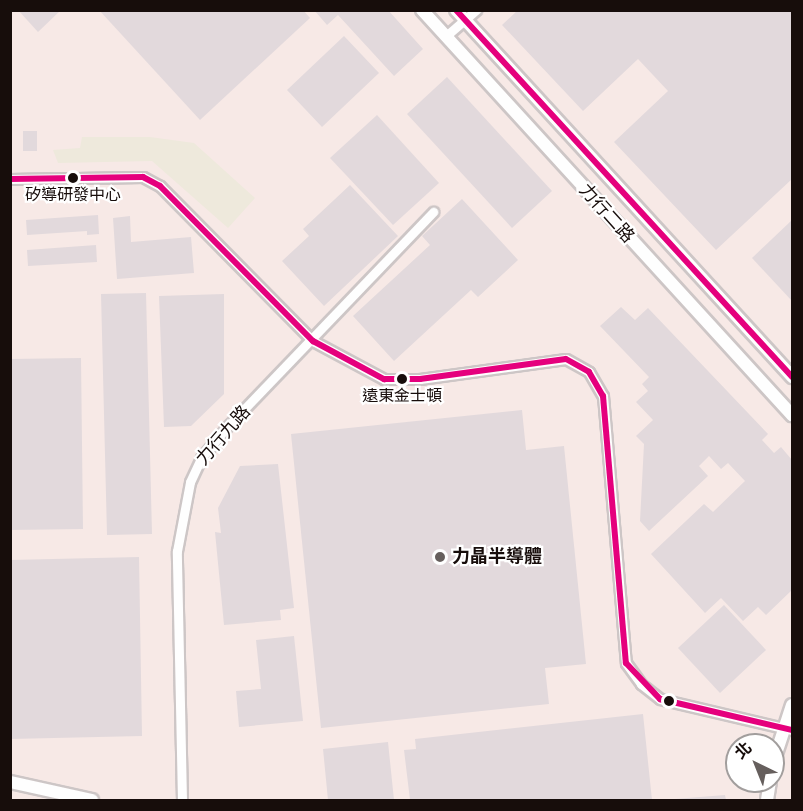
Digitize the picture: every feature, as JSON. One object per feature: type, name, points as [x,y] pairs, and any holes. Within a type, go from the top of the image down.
[{"type":"street","name":"力行二路","points":[[423,10],[792,416]]},
{"type":"street","name":"力行二路","points":[[456,10],[792,378]]},
{"type":"street","points":[[446,36],[476,10]]},
{"type":"street","points":[[10,178],[143,177],[160,186],[313,341],[342,361],[395,381],[566,359],[589,372],[603,396],[626,663],[641,684],[660,699],[788,729],[792,705]]},
{"type":"street","name":"力行九路","points":[[182,801],[180,514],[201,458],[433,212]]},
{"type":"street","points":[[10,782],[92,801]]},
{"type":"shaded area","points":[[10,11],[792,11],[792,800],[11,800]]},
{"type":"shaded area","points":[[82,137],[150,137],[194,143],[255,198],[228,228],[152,161],[58,163],[53,150],[80,148]]},
{"type":"building","points":[[18,10],[61,10],[38,32]]},
{"type":"building","points":[[99,10],[303,10],[310,18],[200,120]]},
{"type":"building","points":[[314,10],[388,10],[423,49],[394,76],[338,15],[327,25]]},
{"type":"building","points":[[518,10],[792,10],[792,179],[716,250],[614,142],[668,91],[638,59],[583,111],[502,25]]},
{"type":"building","points":[[344,36],[379,73],[322,127],[287,90]]},
{"type":"building","points":[[447,77],[552,191],[512,228],[407,114]]},
{"type":"building","points":[[377,115],[439,183],[393,225],[330,158]]},
{"type":"building","points":[[23,131],[37,131],[37,151],[23,151]]},
{"type":"building","points":[[350,185],[398,236],[324,306],[282,261],[309,236],[303,229]]},
{"type":"building","points":[[462,199],[518,260],[478,297],[471,290],[394,361],[353,316],[430,245],[422,236]]},
{"type":"building","points":[[98,215],[99,234],[87,235],[87,231],[27,235],[26,220]]},
{"type":"building","points":[[130,216],[131,242],[191,237],[194,273],[117,279],[113,218]]},
{"type":"building","points":[[792,220],[792,301],[752,258]]},
{"type":"building","points":[[96,245],[97,262],[28,266],[27,250]]},
{"type":"building","points":[[146,293],[152,534],[107,535],[101,294]]},
{"type":"building","points":[[224,294],[224,394],[191,426],[164,427],[159,296]]},
{"type":"building","points":[[621,307],[635,320],[648,308],[768,434],[762,440],[774,453],[781,447],[792,460],[792,590],[766,615],[758,607],[743,621],[721,598],[705,613],[651,554],[704,504],[713,512],[745,481],[728,463],[721,469],[709,456],[699,466],[708,476],[649,531],[640,521],[644,444],[636,436],[653,420],[636,402],[648,391],[642,384],[649,377],[600,326]]},
{"type":"building","points":[[81,358],[83,529],[10,530],[10,359]]},
{"type":"building","name":"力晶半導體","points":[[522,410],[526,450],[564,446],[586,664],[545,668],[549,704],[321,728],[291,434]]},
{"type":"building","points":[[278,464],[294,608],[280,610],[281,620],[224,625],[215,532],[221,533],[218,508],[240,466]]},
{"type":"building","points":[[139,557],[142,736],[10,739],[10,560]]},
{"type":"building","points":[[724,605],[766,650],[720,693],[678,648]]},
{"type":"building","points":[[294,636],[303,721],[239,727],[236,691],[261,689],[256,640]]},
{"type":"building","points":[[643,714],[652,800],[410,800],[404,750],[416,749],[415,739]]},
{"type":"building","points":[[388,742],[394,800],[328,800],[323,749]]},
{"type":"building","points":[[725,795],[726,800],[675,800],[675,799]]},
{"type":"transit line","points":[[456,10],[792,377]]},
{"type":"transit line","points":[[10,179],[143,177],[160,186],[313,341],[384,379],[420,379],[566,359],[589,372],[603,396],[626,663],[660,699],[792,730]]},
{"type":"place","name":"矽導研發中心","points":[[73,178]]},
{"type":"place","name":"遠東金士頓","points":[[402,379]]},
{"type":"place","name":"力晶半導體","points":[[440,557]]}]
